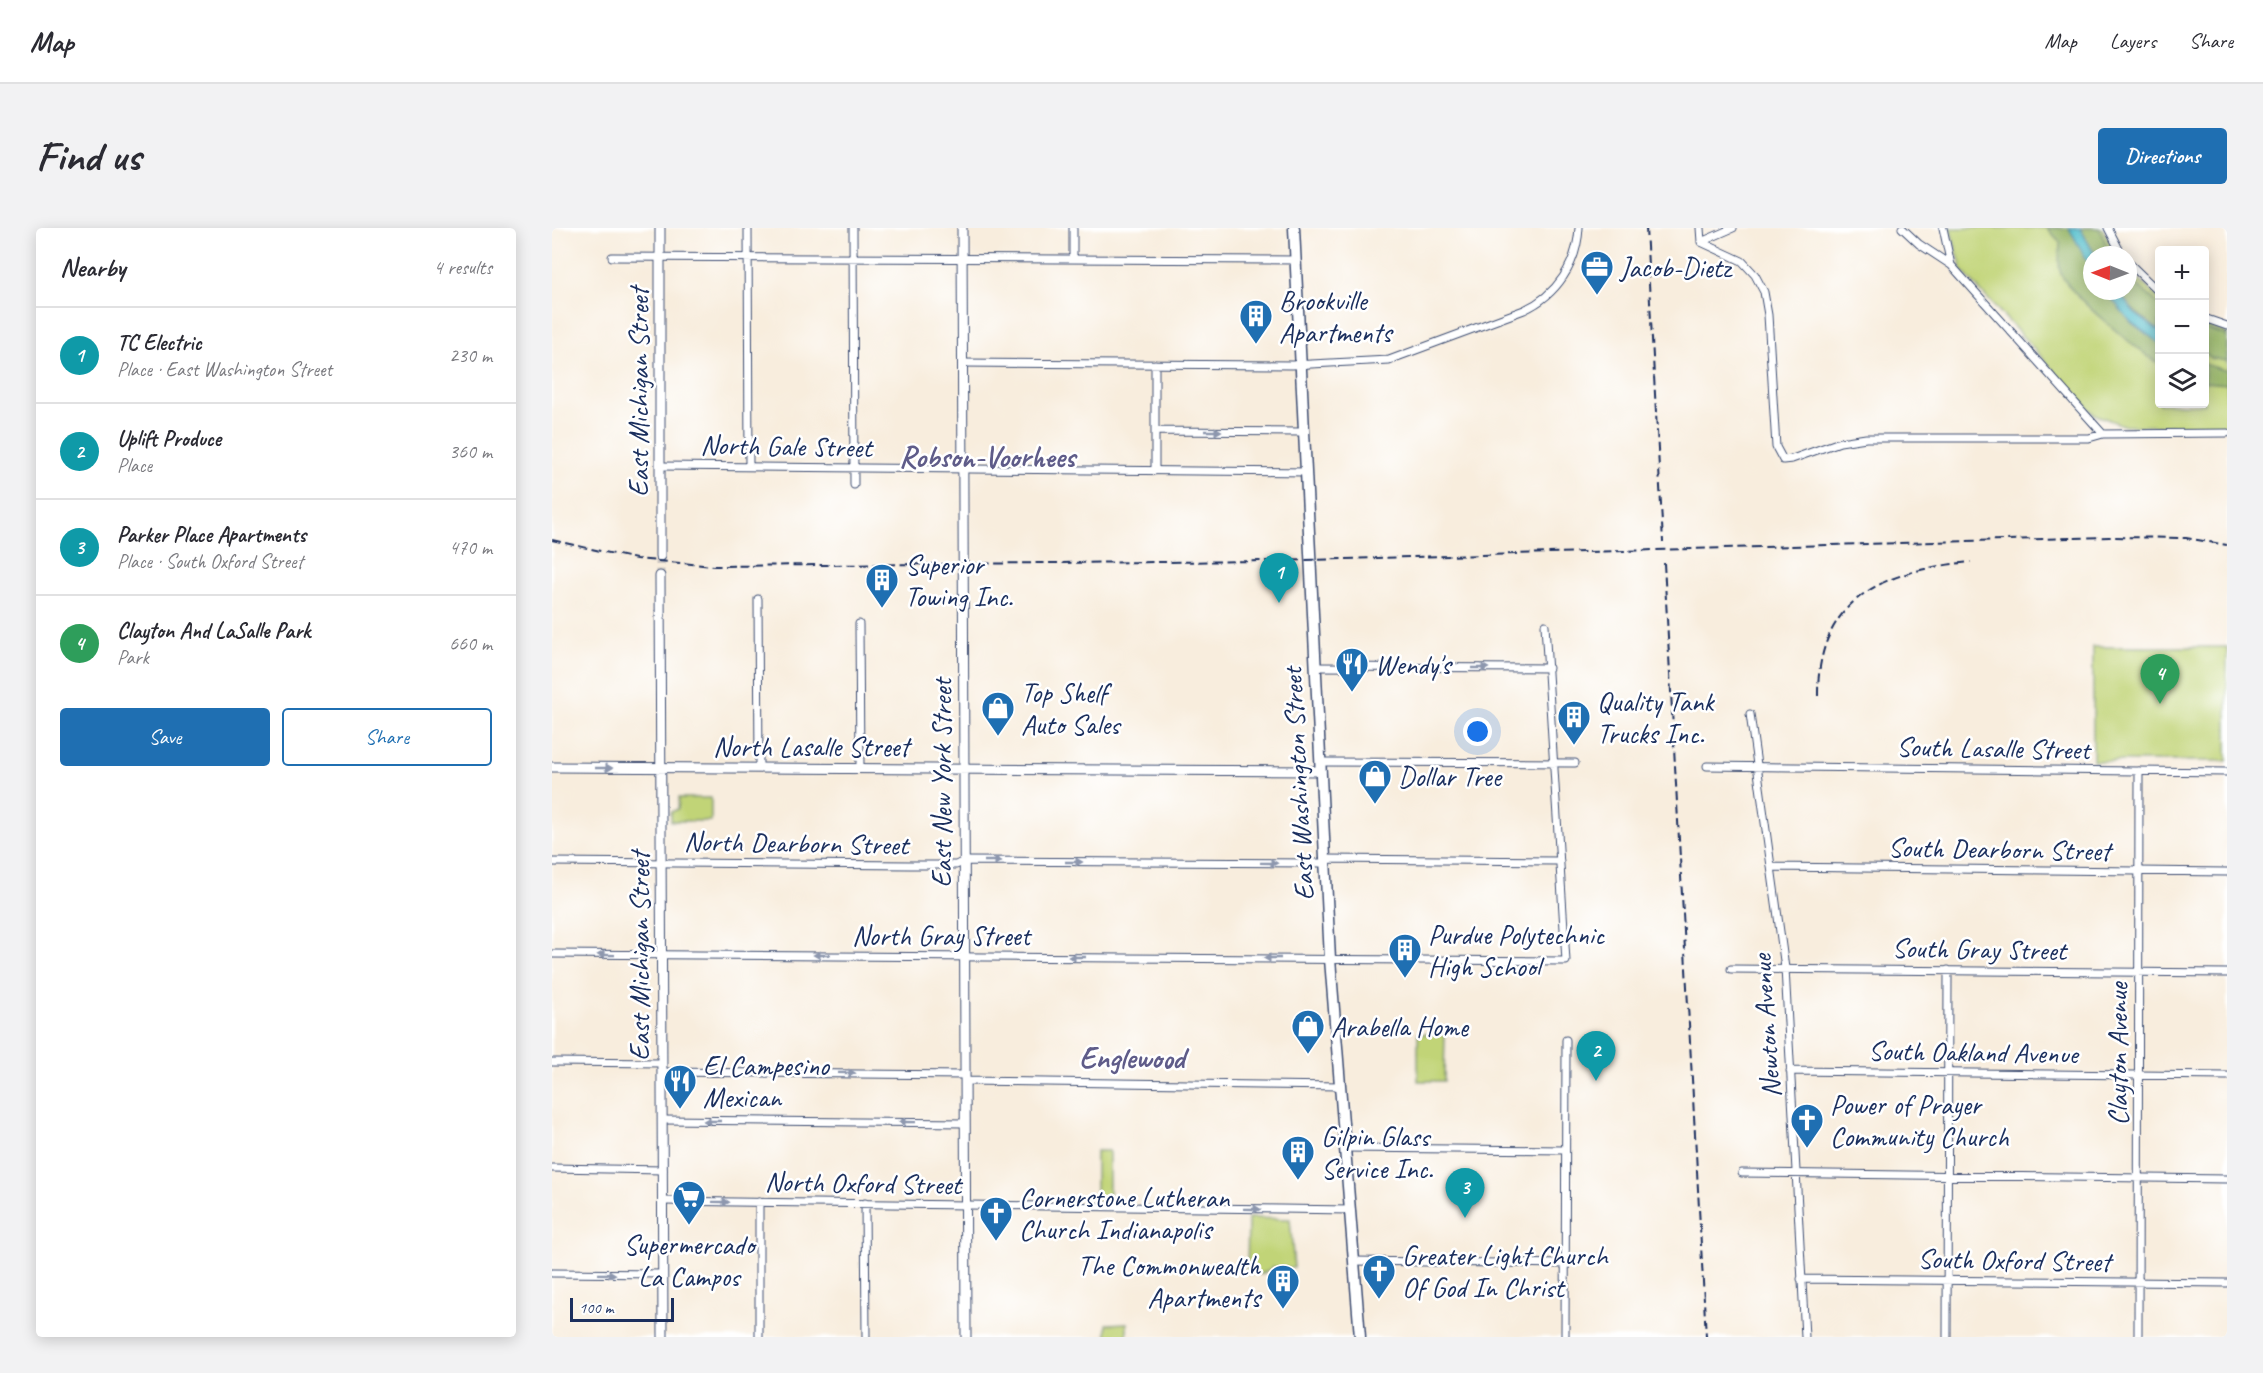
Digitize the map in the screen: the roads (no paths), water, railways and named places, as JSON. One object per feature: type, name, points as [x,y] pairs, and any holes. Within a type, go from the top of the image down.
[{"type":"main road","name":"East Michigan Street","points":[[660,228],[660,555]]},
{"type":"main road","name":"East New York Street","points":[[962,228],[966,1337]]},
{"type":"main road","name":"East Washington Street","points":[[1294,228],[1330,959],[1360,1337]]},
{"type":"main road","name":"East Michigan Street","points":[[660,576],[663,1337]]},
{"type":"main road","name":"North Lasalle Street","points":[[552,767],[963,769],[1321,767]]},
{"type":"street","points":[[748,228],[749,467]]},
{"type":"street","points":[[853,228],[854,485]]},
{"type":"street","points":[[1073,228],[1073,258]]},
{"type":"street","points":[[963,363],[1301,364],[1389,360],[1530,308],[1546,297],[1563,278],[1576,249],[1579,228]]},
{"type":"street","points":[[1700,228],[1701,242]]},
{"type":"street","points":[[1701,242],[1733,228]]},
{"type":"street","points":[[1902,228],[1918,244],[1951,265],[2103,434]]},
{"type":"street","points":[[1943,228],[1951,265]]},
{"type":"street","points":[[2108,228],[2117,246]]},
{"type":"street","points":[[1701,242],[1742,261],[1754,273],[1764,292],[1768,315],[1776,447],[1779,456],[1787,461],[1829,445],[1866,438],[2089,438],[2103,434],[2227,433]]},
{"type":"street","points":[[612,257],[1296,260]]},
{"type":"street","points":[[2137,271],[2155,288]]},
{"type":"street","points":[[2209,319],[2227,326]]},
{"type":"street","points":[[1155,364],[1155,471]]},
{"type":"street","points":[[1155,431],[1305,432]]},
{"type":"street","name":"North Gale Street","points":[[660,466],[1306,472]]},
{"type":"street","points":[[758,599],[759,768]]},
{"type":"street","points":[[859,624],[860,768]]},
{"type":"street","points":[[1330,959],[1566,961],[1545,625]]},
{"type":"street","points":[[1316,667],[1549,668]]},
{"type":"street","name":"Newton Avenue","points":[[1750,714],[1785,968],[1804,1337]]},
{"type":"street","points":[[1321,767],[1575,763]]},
{"type":"street","name":"South Lasalle Street","points":[[1707,766],[2227,772]]},
{"type":"street","name":"Clayton Avenue","points":[[2138,1337],[2139,771]]},
{"type":"street","name":"North Dearborn Street","points":[[552,862],[956,865],[964,861],[1326,861]]},
{"type":"street","points":[[1326,861],[1560,861]]},
{"type":"street","name":"South Dearborn Street","points":[[1771,867],[2227,872]]},
{"type":"street","name":"North Gray Street","points":[[552,954],[1330,959]]},
{"type":"street","name":"South Gray Street","points":[[1731,969],[2227,973]]},
{"type":"street","points":[[1947,1337],[1948,970]]},
{"type":"street","points":[[1565,1337],[1566,1040]]},
{"type":"street","points":[[552,1062],[965,1078],[1341,1086]]},
{"type":"street","name":"South Oakland Avenue","points":[[1790,1071],[2227,1076]]},
{"type":"street","points":[[663,1120],[966,1123]]},
{"type":"street","points":[[1345,1148],[1565,1150]]},
{"type":"street","points":[[552,1168],[663,1170]]},
{"type":"street","points":[[1742,1173],[2227,1179]]},
{"type":"street","name":"North Oxford Street","points":[[663,1201],[1350,1210]]},
{"type":"street","points":[[759,1202],[759,1337]]},
{"type":"street","points":[[865,1203],[866,1337]]},
{"type":"street","points":[[1354,1261],[1565,1264]]},
{"type":"street","points":[[552,1273],[663,1274]]},
{"type":"street","name":"South Oxford Street","points":[[1802,1279],[2227,1283]]},
{"type":"water","points":[[2069,228],[2080,228],[2090,246],[2083,246],[2083,253]]},
{"type":"water","points":[[2113,300],[2125,300],[2134,313],[2155,328],[2155,340],[2131,322]]},
{"type":"tunnel","points":[[660,556],[660,576]]},
{"type":"railway","points":[[1646,228],[1663,542]]},
{"type":"railway","points":[[552,540],[636,559],[714,566],[1273,561],[2109,537],[2186,538],[2227,545]]},
{"type":"railway","points":[[1818,696],[1821,662],[1830,634],[1844,612],[1862,595],[1885,582],[1911,572],[1971,562]]},
{"type":"railway","points":[[1664,563],[1706,1337]]},
{"type":"place","name":"Jacob-Dietz","points":[[1597,296]]},
{"type":"place","name":"Brookville Apartments","points":[[1256,345]]},
{"type":"place","name":"TC Electric","points":[[1279,603]]},
{"type":"place","name":"Superior Towing Inc.","points":[[882,609]]},
{"type":"place","name":"Wendy's","points":[[1352,693]]},
{"type":"place","name":"Clayton And LaSalle Park","points":[[2160,704]]},
{"type":"place","name":"Top Shelf Auto Sales","points":[[998,737]]},
{"type":"place","name":"Quality Tank Trucks Inc.","points":[[1574,746]]},
{"type":"place","name":"Dollar Tree","points":[[1375,805]]},
{"type":"place","name":"Purdue Polytechnic High School","points":[[1405,979]]},
{"type":"place","name":"Arabella Home","points":[[1308,1055]]},
{"type":"place","name":"Uplift Produce","points":[[1596,1081]]},
{"type":"place","name":"El Campesino Mexican","points":[[680,1110]]},
{"type":"place","name":"Power of Prayer Community Church","points":[[1807,1149]]},
{"type":"place","name":"Gilpin Glass Service Inc.","points":[[1298,1181]]},
{"type":"place","name":"Parker Place Apartments","points":[[1465,1218]]},
{"type":"place","name":"Supermercado La Campos","points":[[689,1226]]},
{"type":"place","name":"Cornerstone Lutheran Church Indianapolis","points":[[996,1242]]},
{"type":"place","name":"Greater Light Church Of God In Christ","points":[[1379,1300]]},
{"type":"place","name":"The Commonwealth Apartments","points":[[1283,1310]]},
{"type":"district","name":"Robson-Voorhees","points":[[987,457]]},
{"type":"district","name":"Englewood","points":[[1132,1058]]}]
